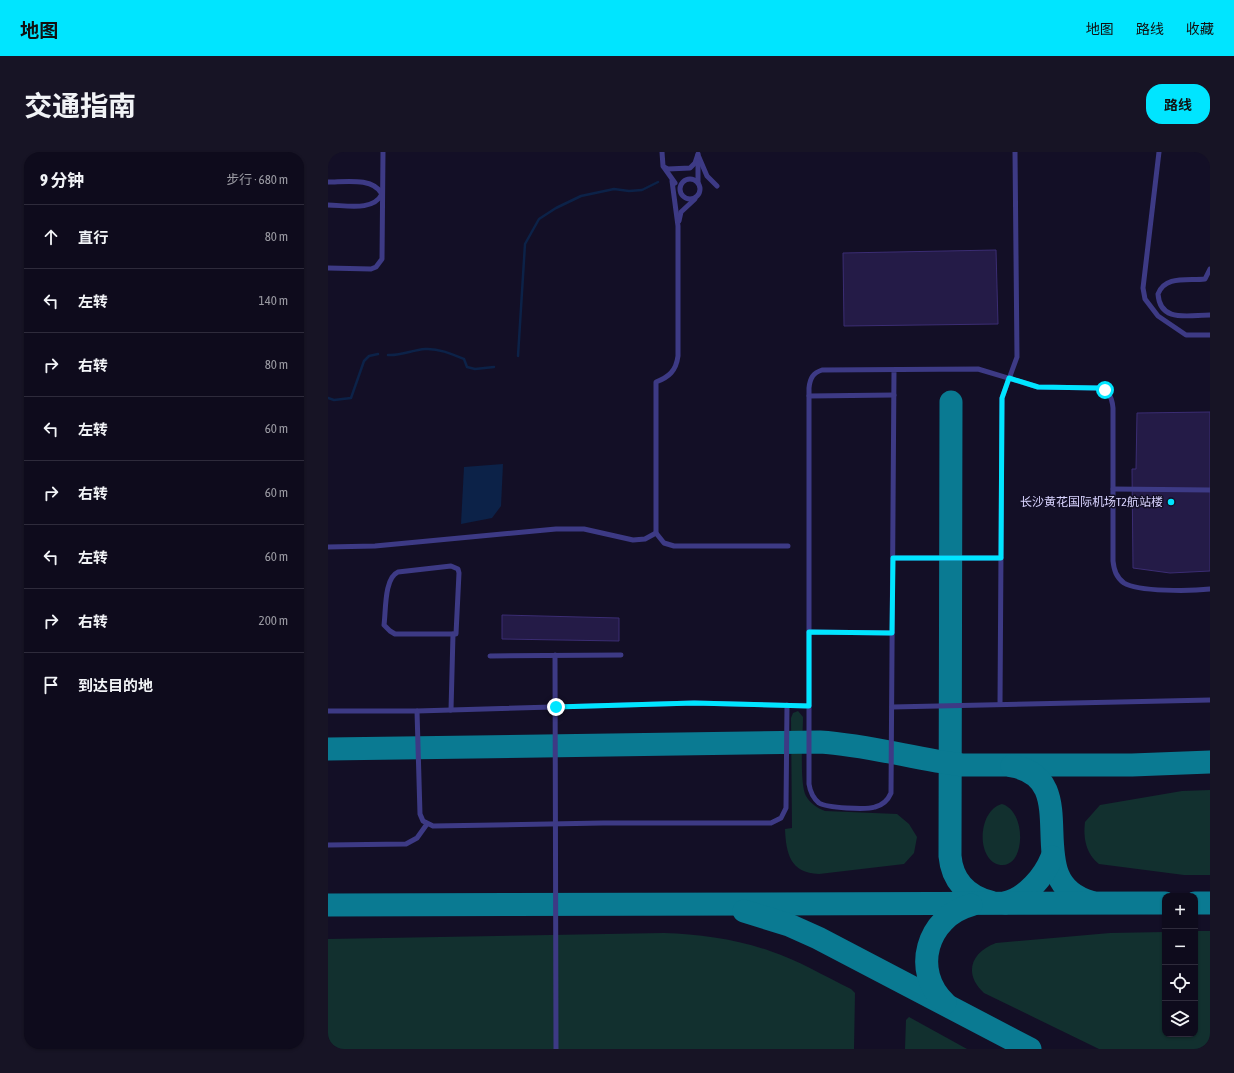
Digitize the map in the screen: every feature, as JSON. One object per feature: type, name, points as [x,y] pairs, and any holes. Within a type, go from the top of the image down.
[{"type":"lane","points":[[328,268],[371,269],[380,264],[382,259],[382,152]]},
{"type":"lane","points":[[662,152],[663,166],[672,181],[680,189],[684,198],[690,200],[696,198]]},
{"type":"lane","points":[[1000,704],[1002,398],[1017,357],[1015,152]]},
{"type":"lane","points":[[1159,152],[1143,288],[1145,299],[1158,316],[1186,335],[1210,335]]},
{"type":"lane","points":[[663,166],[668,169],[690,168],[695,163],[698,153]]},
{"type":"lane","points":[[678,226],[681,212],[696,198],[700,189],[698,183],[698,153]]},
{"type":"lane","points":[[698,153],[707,176],[717,186]]},
{"type":"lane","points":[[675,198],[682,182],[688,179],[698,183]]},
{"type":"lane","points":[[672,181],[678,226],[677,364],[672,373],[656,382],[656,533],[664,543],[674,546],[788,546]]},
{"type":"lane","points":[[328,182],[368,183],[380,190],[382,194]]},
{"type":"lane","points":[[328,205],[368,205],[375,203],[382,194]]},
{"type":"lane","points":[[1210,269],[1205,280],[1170,281],[1163,284],[1158,294],[1162,308],[1167,314],[1175,316],[1210,315]]},
{"type":"lane","points":[[894,370],[890,793],[885,803],[870,808],[824,805],[812,794],[809,784],[809,381],[816,372],[822,370],[978,369],[1038,387],[1098,388],[1105,390],[1110,395],[1113,408],[1113,561],[1115,573],[1125,584],[1149,589],[1210,588]]},
{"type":"lane","points":[[809,396],[894,395]]},
{"type":"lane","points":[[1113,489],[1210,490]]},
{"type":"lane","points":[[328,547],[375,546],[556,529],[584,529],[633,540],[645,539],[656,533]]},
{"type":"lane","points":[[893,558],[1001,558]]},
{"type":"lane","points":[[451,710],[453,634],[456,634],[458,569],[451,566],[398,572],[392,575],[388,584],[384,625],[390,631],[395,634],[453,634]]},
{"type":"lane","points":[[809,632],[892,633]]},
{"type":"lane","points":[[490,656],[621,655]]},
{"type":"lane","points":[[555,656],[556,1049]]},
{"type":"lane","points":[[892,707],[1210,700]]},
{"type":"lane","points":[[328,711],[417,711],[694,703],[809,706]]},
{"type":"lane","points":[[417,711],[420,814],[422,821],[428,824],[440,827],[556,824],[776,822],[781,818],[786,808],[787,705]]},
{"type":"lane","points":[[328,844],[406,844],[413,842],[428,824]]},
{"type":"green space","points":[[798,711],[803,717],[803,781],[804,790],[808,799],[814,805],[825,811],[897,814],[909,824],[917,837],[914,853],[904,864],[819,874],[809,873],[796,866],[789,854],[785,829],[792,828],[791,718],[793,713]]},
{"type":"green space","points":[[1210,790],[1210,875],[1184,875],[1099,864],[1088,851],[1085,840],[1085,822],[1100,805],[1182,791]]},
{"type":"green space","points":[[1002,804],[1010,809],[1016,816],[1020,837],[1016,856],[1011,862],[1003,865],[994,863],[988,856],[984,848],[983,837],[987,816],[993,809]]},
{"type":"green space","points":[[1198,931],[1210,931],[1210,1049],[1099,1049],[984,993],[977,986],[974,978],[972,971],[976,958],[987,947],[996,943],[1110,933],[1162,932],[1162,1037],[1198,1037]]},
{"type":"green space","points":[[664,933],[717,938],[744,943],[791,959],[851,989],[855,993],[854,1049],[328,1049],[328,939]]},
{"type":"green space","points":[[909,1017],[967,1049],[905,1049],[906,1020]]},
{"type":"water","points":[[503,464],[501,506],[492,518],[461,524],[464,467]]},
{"type":"building","points":[[996,250],[998,324],[844,326],[843,253]]},
{"type":"building","name":"长沙黄花国际机场T2航站楼","points":[[1210,412],[1210,571],[1170,573],[1133,568],[1132,469],[1136,469],[1137,413]]},
{"type":"building","points":[[502,615],[619,618],[619,641],[502,639]]},
{"type":"waterway","points":[[518,356],[525,244],[539,219],[556,208],[581,196],[614,189],[629,191],[642,190],[658,182]]},
{"type":"waterway","points":[[388,355],[397,355],[416,350],[435,349],[464,359],[467,367],[475,369],[494,367]]},
{"type":"waterway","points":[[328,398],[334,400],[351,398],[364,361],[369,356],[378,354]]},
{"type":"taxiway","points":[[951,402],[950,856],[951,865],[957,880],[962,886],[974,896],[990,902]]},
{"type":"taxiway","points":[[328,749],[820,742],[856,746],[962,765],[1132,765],[1210,762]]},
{"type":"taxiway","points":[[1012,766],[1034,775],[1046,790],[1051,809],[1053,854],[1058,874],[1069,891],[1091,902]]},
{"type":"taxiway","points":[[1005,903],[1020,897],[1027,892],[1039,879],[1049,865],[1052,857]]},
{"type":"taxiway","points":[[328,905],[1162,903]]},
{"type":"taxiway","points":[[1198,903],[1210,903]]},
{"type":"taxiway","points":[[945,1003],[935,990],[929,976],[927,961],[929,946],[934,933],[944,921],[956,911],[971,905]]},
{"type":"taxiway","points":[[744,911],[789,925],[818,938],[1030,1049]]},
{"type":"place","name":"长沙黄花国际机场T2航站楼","points":[[1171,502]]},
{"type":"route","points":[[556,707],[694,703],[809,706],[809,632],[892,633],[893,558],[1001,558],[1002,398],[1009,378],[1038,387],[1098,388],[1105,390]]}]
